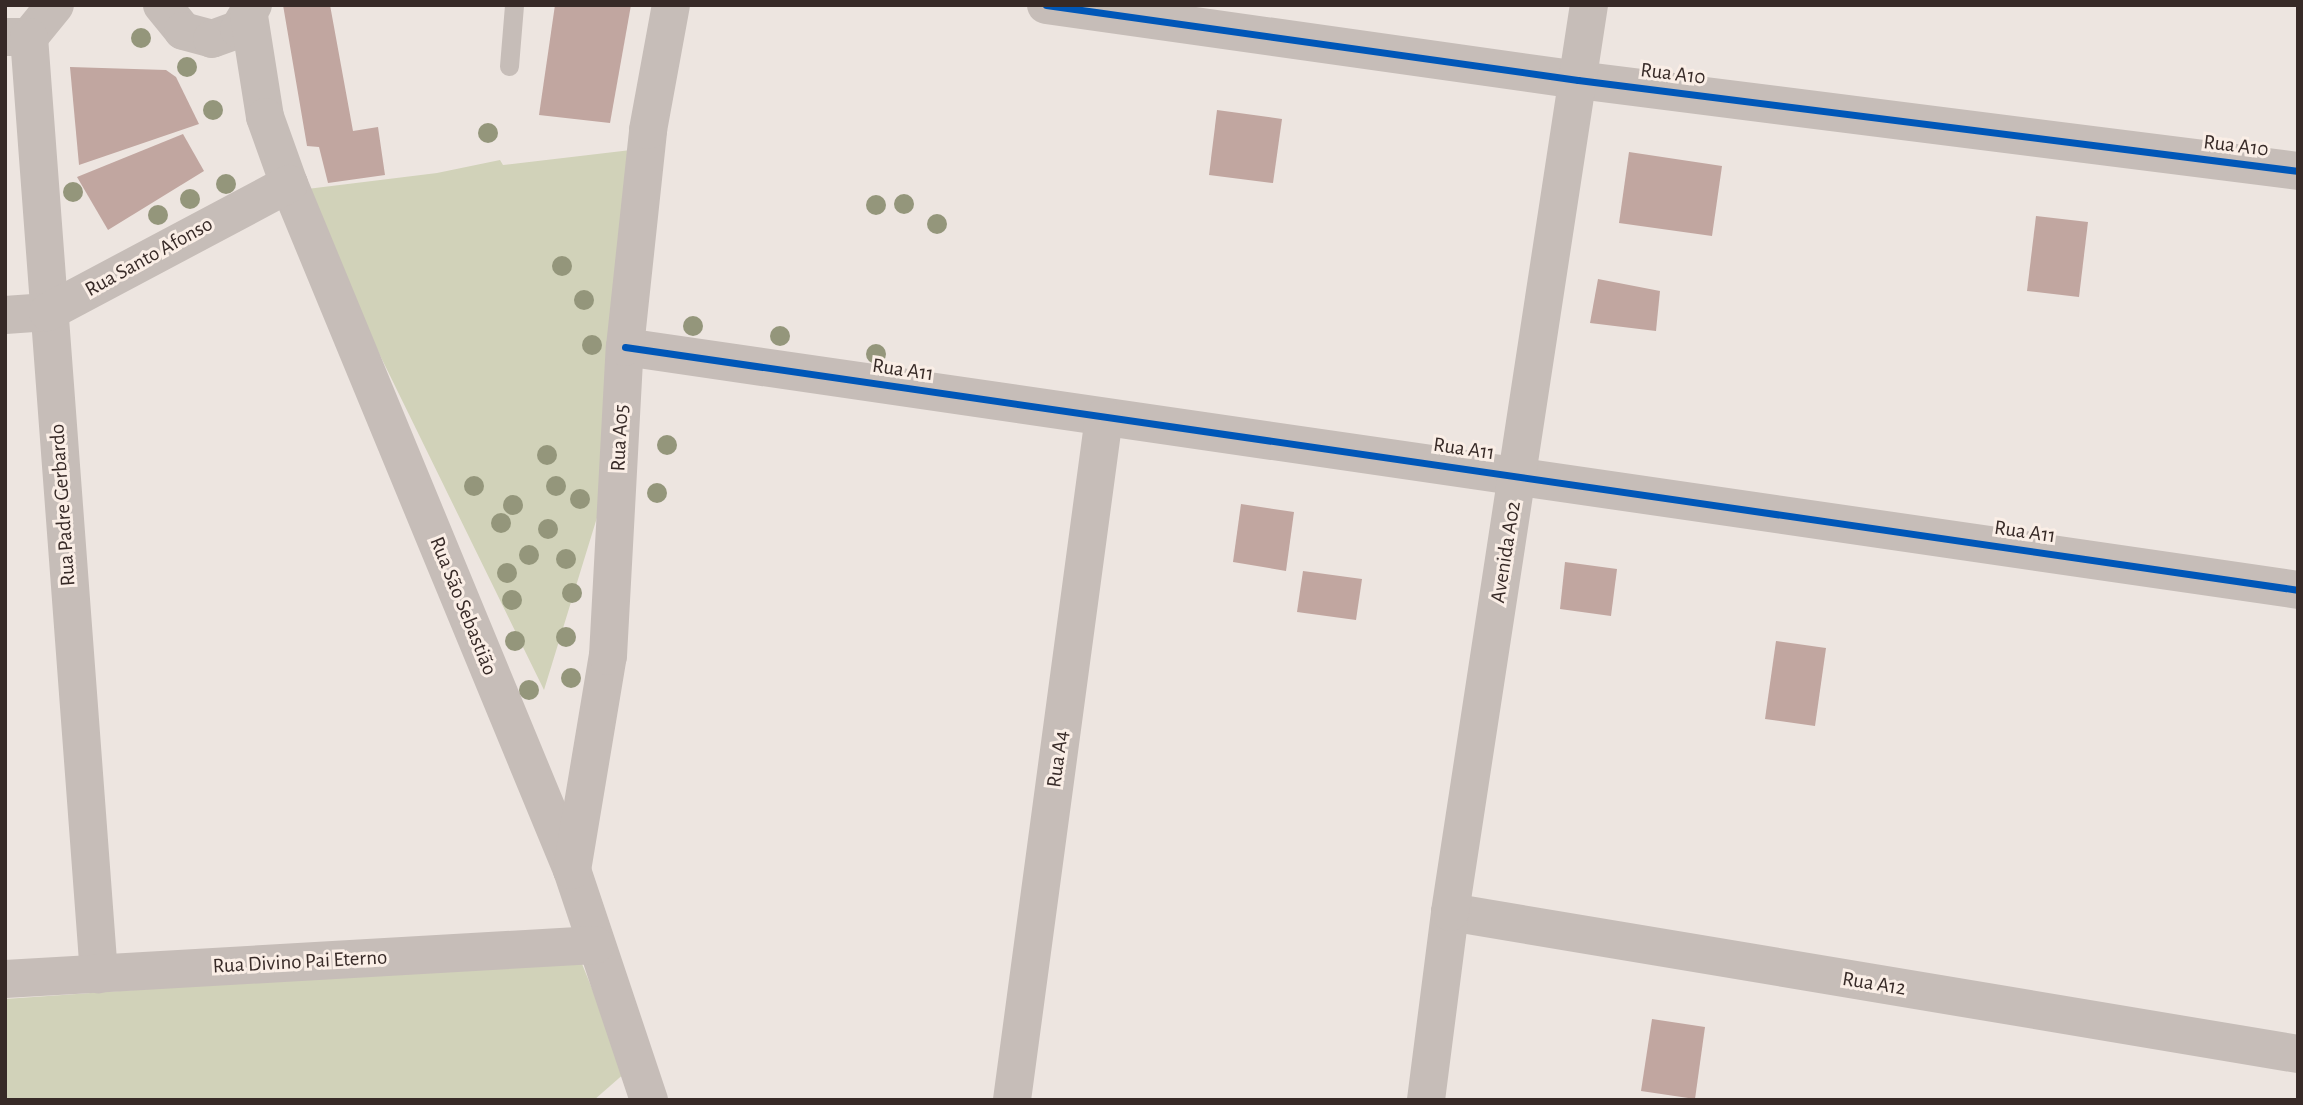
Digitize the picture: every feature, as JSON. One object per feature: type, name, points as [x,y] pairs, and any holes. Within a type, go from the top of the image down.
[{"type":"street","points":[[17,37],[55,5]]},
{"type":"street","points":[[129,5],[166,13],[198,38],[212,39],[239,29],[251,10]]},
{"type":"street","name":"Rua A05","points":[[572,870],[608,656],[625,347],[648,130],[671,5]]},
{"type":"street","name":"Rua A10","points":[[1046,5],[1578,80],[2298,171]]},
{"type":"street","name":"Avenida A02","points":[[1426,1100],[1450,912],[1589,5]]},
{"type":"street","name":"Rua São Sebastião","points":[[251,10],[265,117],[289,184],[572,870],[637,1094]]},
{"type":"street","name":"Rua Padre Gerbardo","points":[[17,37],[48,312],[99,974]]},
{"type":"street","name":"Rua São Sebastião","points":[[212,39],[265,117]]},
{"type":"street","name":"Rua Santo Afonso","points":[[5,315],[48,312],[289,184]]},
{"type":"street","name":"Rua A11","points":[[625,347],[1518,474],[2298,590]]},
{"type":"street","name":"Rua A4","points":[[1012,1100],[1104,417]]},
{"type":"street","name":"Rua A12","points":[[1450,912],[2298,1054]]},
{"type":"street","name":"Rua Divino Pai Eterno","points":[[5,979],[595,945]]},
{"type":"lane","points":[[509,66],[514,5]]},
{"type":"green space","points":[[631,150],[611,472],[544,690],[299,190],[437,173],[500,160],[503,165]]},
{"type":"green space","points":[[580,959],[626,1072],[594,1100],[5,1100],[5,999]]},
{"type":"building","points":[[283,5],[330,5],[353,131],[378,127],[385,175],[328,183],[319,147],[307,146]]},
{"type":"building","points":[[555,5],[631,5],[610,123],[539,115]]},
{"type":"building","points":[[70,67],[166,70],[176,77],[199,124],[79,165]]},
{"type":"building","points":[[1217,110],[1282,119],[1273,183],[1209,175]]},
{"type":"building","points":[[183,134],[204,171],[108,230],[77,177]]},
{"type":"building","points":[[1629,152],[1722,166],[1712,236],[1619,223]]},
{"type":"building","points":[[2036,216],[2088,222],[2079,297],[2027,291]]},
{"type":"building","points":[[1598,279],[1660,291],[1656,331],[1590,323]]},
{"type":"building","points":[[1241,504],[1294,512],[1286,571],[1233,562]]},
{"type":"building","points":[[1565,562],[1617,569],[1611,616],[1560,609]]},
{"type":"building","points":[[1303,571],[1362,579],[1356,620],[1297,612]]},
{"type":"building","points":[[1776,641],[1826,648],[1815,726],[1765,719]]},
{"type":"building","points":[[1652,1019],[1705,1027],[1695,1099],[1641,1091]]},
{"type":"cycle path","points":[[1046,5],[1578,80],[2298,171]]},
{"type":"cycle path","points":[[625,347],[2298,590]]}]
